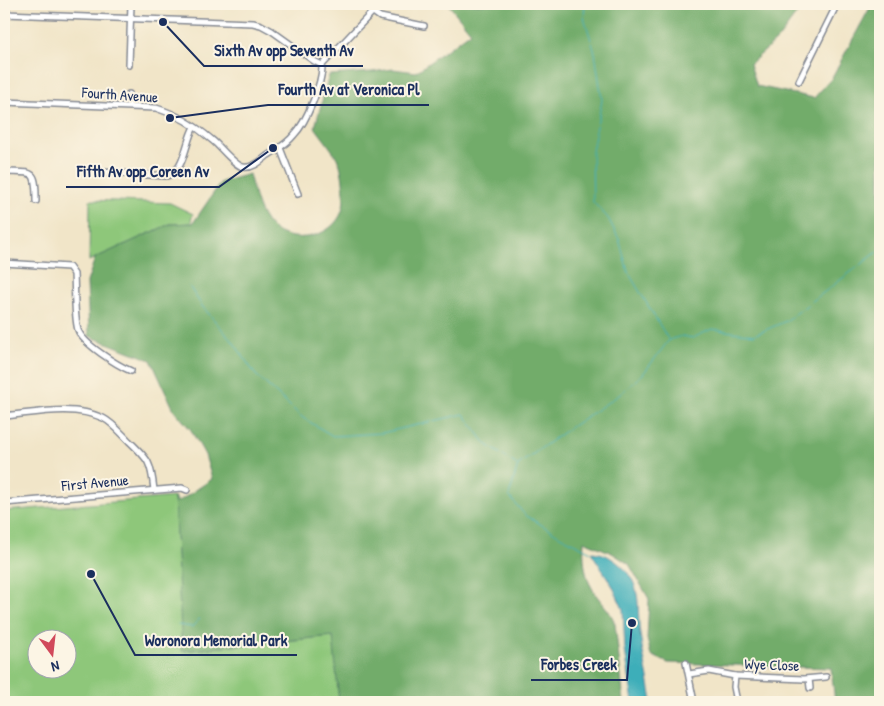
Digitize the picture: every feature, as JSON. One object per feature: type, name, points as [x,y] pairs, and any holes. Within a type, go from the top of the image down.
[{"type":"street","points":[[129,65],[131,4]]},
{"type":"street","points":[[298,194],[280,148],[301,127],[320,85],[322,65],[380,4]]},
{"type":"street","points":[[799,81],[837,4]]},
{"type":"street","points":[[373,12],[380,17],[424,26]]},
{"type":"street","points":[[4,14],[253,23],[272,30],[322,65]]},
{"type":"street","points":[[129,94],[129,106]]},
{"type":"street","name":"Fourth Avenue","points":[[4,102],[156,108],[166,111],[194,127],[211,139],[238,165],[244,168],[259,162],[280,148]]},
{"type":"street","points":[[100,172],[166,176],[174,174],[180,167],[194,127]]},
{"type":"street","points":[[4,172],[29,172],[34,176],[36,182],[36,201]]},
{"type":"street","points":[[4,263],[67,266],[72,269],[74,274],[77,326],[82,337],[109,358],[131,370]]},
{"type":"street","points":[[4,416],[72,410],[104,418],[149,460],[154,490]]},
{"type":"street","name":"First Avenue","points":[[4,503],[184,487]]},
{"type":"street","points":[[686,663],[694,702]]},
{"type":"street","name":"Wye Close","points":[[689,674],[709,671],[735,676],[809,679],[826,677]]},
{"type":"street","name":"Wye Close","points":[[735,676],[734,687],[737,702]]},
{"type":"street","name":"Wye Close","points":[[809,679],[810,688]]},
{"type":"green space","points":[[448,4],[804,4],[778,39],[750,64],[757,86],[814,98],[831,79],[872,4],[880,4],[880,702],[835,702],[831,668],[668,663],[651,655],[647,639],[649,599],[629,564],[612,553],[584,541],[585,565],[589,583],[615,624],[624,702],[339,702],[333,636],[182,651],[174,497],[178,502],[212,479],[205,455],[191,430],[174,410],[151,360],[89,336],[87,282],[95,258],[170,224],[193,223],[221,182],[249,174],[262,215],[271,227],[279,233],[289,236],[311,236],[330,228],[337,220],[343,207],[342,175],[336,157],[315,127],[329,75],[393,69],[416,72],[471,32]]},
{"type":"green space","points":[[90,200],[170,203],[193,214],[191,221],[193,223],[170,224],[89,261]]},
{"type":"green space","points":[[174,497],[183,651],[334,636],[339,702],[4,702],[4,511]]},
{"type":"water","points":[[591,552],[611,558],[632,579],[637,596],[640,634],[652,702],[633,702],[625,650],[623,609],[612,585]]},
{"type":"waterway","points":[[585,4],[584,17],[595,53],[602,100],[592,151],[593,202],[608,218],[619,239],[628,272],[668,339]]},
{"type":"waterway","points":[[591,552],[525,515],[509,496],[518,465],[619,395],[643,374],[669,340],[682,336],[693,338],[712,329],[754,335],[786,321],[880,250]]},
{"type":"waterway","points":[[189,286],[202,306],[234,343],[255,374],[303,418],[333,436],[382,433],[464,414],[486,444],[517,465]]},
{"type":"waterway","points":[[178,625],[192,627],[199,619]]},
{"type":"place","name":"Sixth Av opp Seventh Av","points":[[163,22]]},
{"type":"place","name":"Fourth Av at Veronica Pl","points":[[170,118]]},
{"type":"place","name":"Fifth Av opp Coreen Av","points":[[273,148]]},
{"type":"place","name":"Woronora Memorial Park","points":[[91,574]]},
{"type":"place","name":"Forbes Creek","points":[[632,623]]}]
